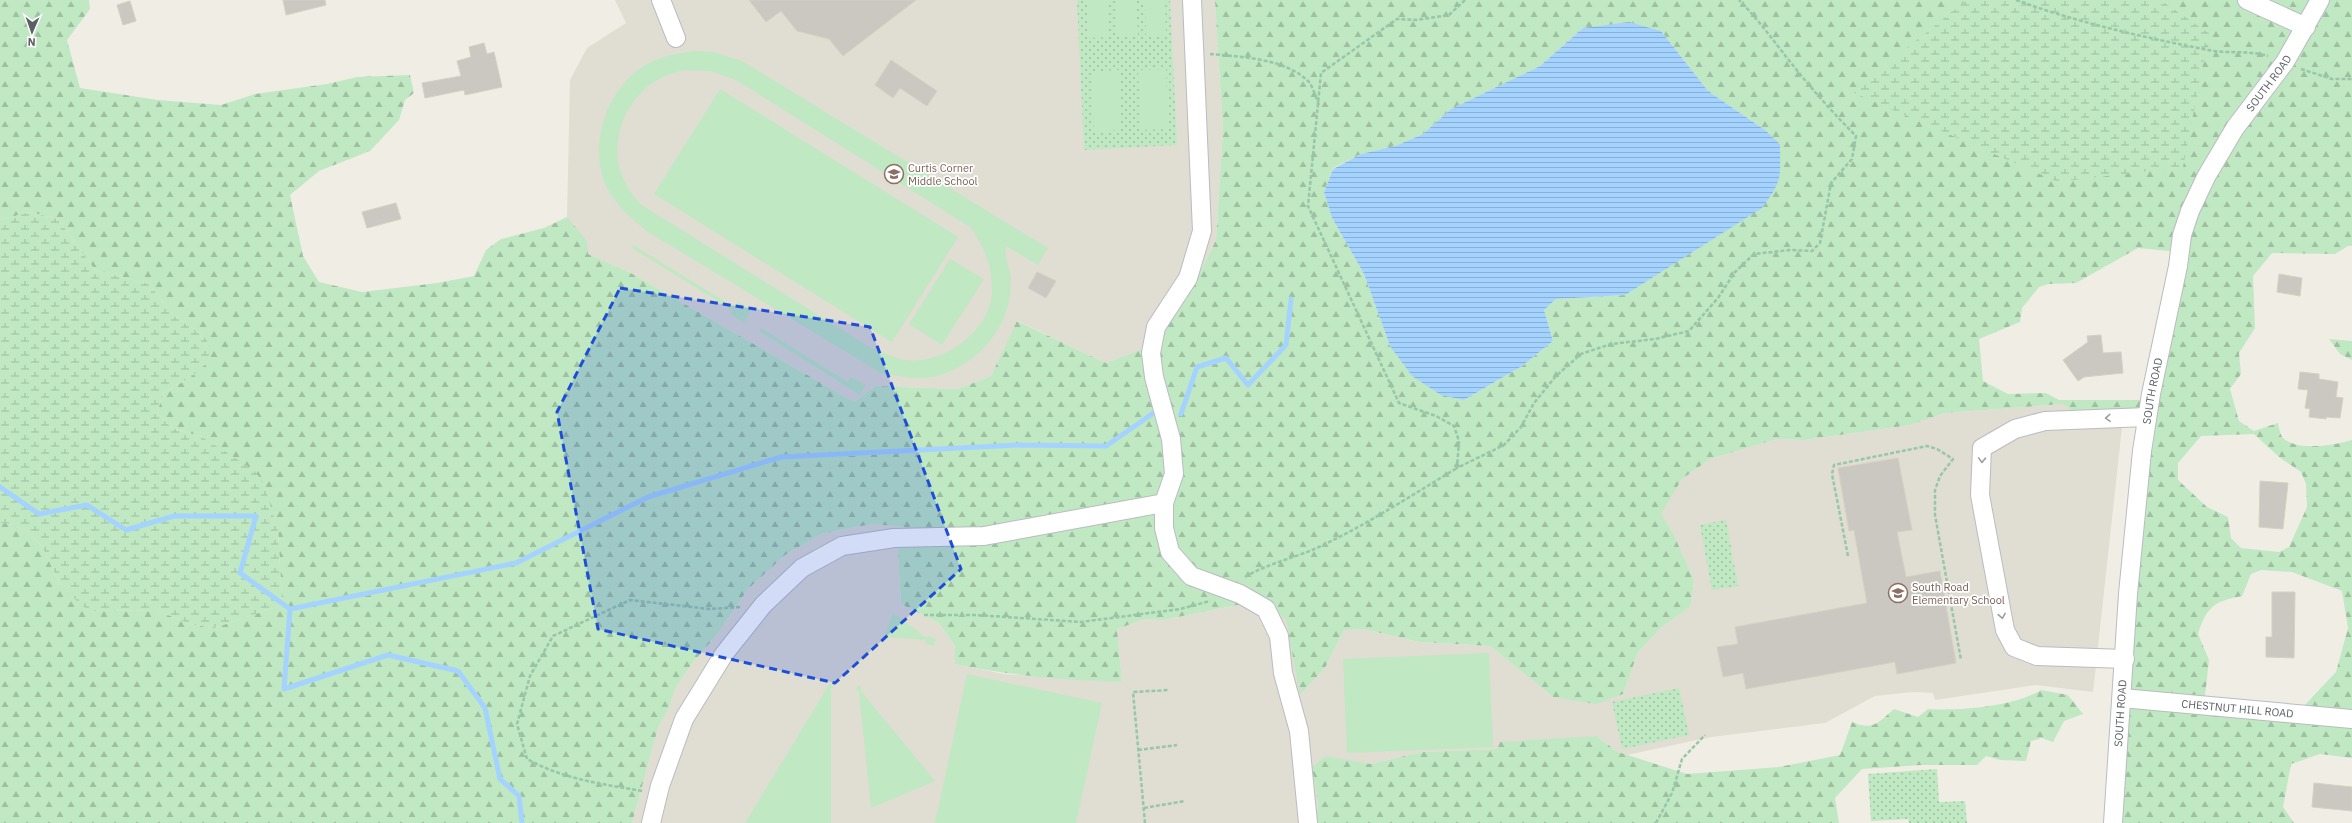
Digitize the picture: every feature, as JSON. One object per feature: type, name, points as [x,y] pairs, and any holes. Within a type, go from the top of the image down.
[{"type":"street","points":[[661,0],[676,38]]},
{"type":"street","points":[[1192,0],[1193,52],[1202,231],[1188,278],[1156,327],[1151,353],[1154,377],[1172,439],[1174,474],[1164,503],[1164,528],[1170,552],[1191,576],[1221,594],[1240,594],[1266,609],[1279,636],[1282,673],[1299,731],[1308,823]]},
{"type":"street","points":[[2247,0],[2306,27]]},
{"type":"street","name":"SOUTH ROAD","points":[[2113,823],[2128,594],[2147,416],[2165,322],[2178,266],[2182,235],[2190,211],[2206,177],[2235,128],[2286,62],[2320,0]]},
{"type":"street","points":[[2124,659],[2037,656],[2014,647],[2005,630],[1980,496],[1982,448],[2015,429],[2045,421],[2147,416]]},
{"type":"street","points":[[650,823],[658,794],[684,719],[724,654],[763,605],[802,568],[842,546],[894,538],[984,536],[1164,503]]},
{"type":"street","name":"CHESTNUT HILL ROAD","points":[[2122,698],[2352,719]]},
{"type":"path","points":[[1457,468],[1459,441],[1454,426],[1436,416],[1399,403],[1308,206],[1321,74],[1397,19],[1416,20],[1449,16],[1465,0]]},
{"type":"path","points":[[924,615],[976,615],[1081,622],[1180,609],[1221,594],[1257,570],[1299,557],[1354,531],[1457,468],[1504,445],[1521,427],[1534,403],[1556,376],[1581,354],[1611,344],[1655,339],[1689,331],[1718,298],[1735,272],[1754,254],[1790,250],[1812,250],[1820,243],[1832,183],[1852,159],[1856,136],[1839,119],[1754,15],[1739,0]]},
{"type":"path","points":[[2016,0],[2055,14],[2130,35],[2223,53],[2260,54],[2286,62],[2307,72],[2332,78],[2352,80]]},
{"type":"path","points":[[1193,52],[1245,58],[1290,68],[1310,83],[1319,105]]},
{"type":"path","points":[[1848,556],[1832,474],[1834,465],[1927,446],[1937,449],[1952,459],[1940,476],[1935,490],[1935,515],[1961,660]]},
{"type":"path","points":[[658,794],[578,780],[550,772],[527,760],[517,724],[530,676],[554,636],[630,600],[709,609],[763,605]]},
{"type":"path","points":[[1145,823],[1133,692],[1169,690]]},
{"type":"path","points":[[1656,823],[1672,793],[1682,759],[1705,735]]},
{"type":"path","points":[[1138,750],[1177,746]]},
{"type":"path","points":[[1144,808],[1185,801]]},
{"type":"highlighted area","points":[[620,288],[870,327],[961,569],[835,683],[598,629],[557,412]]},
{"type":"shaded area","name":"Curtis Corner Middle School","points":[[615,0],[1215,0],[1223,130],[1216,240],[1198,277],[1153,345],[1106,363],[1018,321],[991,376],[958,389],[875,386],[854,402],[629,272],[588,254],[567,217],[570,80],[587,48],[626,23]]},
{"type":"shaded area","points":[[2063,404],[2071,410],[2124,409],[2093,692],[2036,685],[1935,700],[1933,693],[1913,692],[1875,696],[1825,723],[1711,737],[1627,755],[1618,752],[1596,736],[1497,749],[1422,752],[1370,764],[1348,762],[1312,767],[1318,804],[1315,823],[632,823],[658,728],[668,710],[676,687],[691,665],[718,633],[748,589],[785,555],[821,534],[872,524],[905,527],[898,550],[901,604],[939,623],[955,646],[955,664],[1004,674],[1122,682],[1117,629],[1145,619],[1163,620],[1237,605],[1259,606],[1286,618],[1301,694],[1325,668],[1344,630],[1363,629],[1419,642],[1490,646],[1553,697],[1623,694],[1638,652],[1662,627],[1691,606],[1694,580],[1673,533],[1660,514],[1682,479],[1710,459],[1777,439],[1805,440],[1910,425],[1945,413]]},
{"type":"green space","points":[[0,0],[89,0],[90,9],[67,40],[80,88],[158,100],[221,105],[255,94],[327,84],[357,77],[410,75],[414,93],[405,100],[399,120],[370,151],[319,171],[290,195],[303,256],[319,282],[362,292],[437,283],[474,276],[486,250],[501,239],[544,228],[567,217],[587,241],[588,254],[629,272],[854,402],[875,386],[958,389],[991,376],[1017,321],[1106,363],[1153,345],[1198,277],[1216,240],[1223,130],[1215,0],[2352,0],[2352,246],[2348,246],[2335,254],[2272,253],[2253,276],[2255,328],[2239,353],[2241,374],[2230,389],[2239,421],[2254,431],[2278,423],[2280,433],[2283,438],[2298,445],[2316,446],[2336,444],[2352,440],[2352,758],[2320,754],[2291,764],[2283,807],[2294,823],[2113,823],[2144,413],[2124,409],[2071,410],[2063,404],[1945,413],[1910,425],[1805,440],[1777,439],[1710,459],[1682,479],[1661,514],[1673,533],[1694,580],[1691,606],[1662,627],[1638,652],[1623,694],[1596,704],[1553,697],[1490,646],[1419,642],[1363,629],[1344,630],[1325,668],[1300,695],[1286,619],[1259,606],[1237,605],[1163,620],[1145,619],[1117,629],[1122,682],[1038,677],[997,672],[955,664],[955,646],[939,623],[901,604],[898,550],[905,527],[872,524],[821,534],[785,555],[748,589],[718,633],[691,665],[676,687],[668,710],[658,728],[632,823],[0,823],[0,524],[6,523],[26,531],[42,546],[60,584],[92,611],[156,610],[190,624],[214,628],[282,605],[278,530],[270,508],[202,437],[172,428],[157,413],[163,393],[191,377],[203,335],[174,316],[149,284],[95,270],[58,219],[30,212],[0,220]],"holes":[[[1583,28],[1661,31],[1708,91],[1765,130],[1780,144],[1625,295],[1556,299],[1544,310],[1553,341],[1522,366],[1464,400],[1390,346],[1364,274],[1332,218],[1324,192],[1333,168],[1361,154],[1395,146],[1423,134],[1451,109],[1540,66]],[[2138,248],[2179,252],[2147,400],[2059,400],[2046,393],[2008,394],[1983,381],[1979,339],[2020,322],[2022,308],[2039,287],[2048,284],[2076,283]],[[2254,434],[2279,457],[2301,472],[2306,484],[2307,507],[2289,547],[2279,552],[2241,548],[2231,538],[2228,517],[2207,507],[2178,480],[2178,463],[2201,436]],[[2261,570],[2292,572],[2342,591],[2348,628],[2336,672],[2302,708],[2210,698],[2205,696],[2209,660],[2198,634],[2204,617],[2208,611],[2218,603],[2242,596],[2251,574]]]},
{"type":"green space","points":[[1077,0],[1170,0],[1177,145],[1084,150]]},
{"type":"green space","points":[[1087,0],[1107,0],[1109,37],[1089,38]]},
{"type":"green space","points":[[1116,0],[1136,0],[1138,37],[1117,37]]},
{"type":"green space","points":[[1145,0],[1165,0],[1166,36],[1146,36]]},
{"type":"green space","points":[[1967,0],[2160,0],[2209,33],[2183,167],[2058,182],[1852,92]]},
{"type":"green space","points":[[693,51],[713,52],[742,61],[1048,248],[1038,265],[1006,246],[1005,250],[1011,279],[1009,301],[1005,315],[998,329],[979,353],[953,370],[924,378],[896,376],[879,372],[648,232],[625,212],[615,201],[607,188],[599,156],[603,122],[609,106],[628,78],[647,64],[672,55]],"holes":[[[684,70],[711,71],[736,80],[970,227],[986,256],[992,280],[990,304],[984,318],[975,331],[963,342],[949,351],[935,357],[920,360],[905,360],[891,356],[868,346],[640,204],[627,186],[621,172],[618,156],[618,141],[622,125],[628,111],[637,98],[648,87],[661,78]]]},
{"type":"green space","points":[[1166,69],[1168,129],[1141,130],[1138,70]]},
{"type":"green space","points":[[1119,70],[1121,130],[1094,132],[1091,72]]},
{"type":"green space","points":[[720,89],[958,237],[892,342],[654,194]]},
{"type":"green space","points":[[30,212],[58,219],[95,270],[149,284],[174,316],[203,335],[211,347],[207,363],[191,377],[163,393],[157,413],[172,428],[202,437],[254,470],[264,484],[278,530],[282,605],[214,628],[190,624],[156,610],[92,611],[82,606],[60,584],[42,546],[26,531],[6,523],[0,524],[0,220]]},
{"type":"green space","points":[[633,245],[734,307],[738,302],[751,310],[744,323],[730,314],[732,310],[632,248]]},
{"type":"green space","points":[[950,259],[984,279],[942,345],[909,324]]},
{"type":"green space","points":[[761,328],[848,382],[851,377],[866,385],[860,395],[759,331]]},
{"type":"green space","points":[[2329,339],[2352,341],[2352,360],[2340,354]]},
{"type":"green space","points":[[1726,520],[1738,586],[1712,590],[1700,525]]},
{"type":"green space","points":[[893,613],[927,638],[928,636],[936,639],[933,646],[925,643],[926,640],[884,637]]},
{"type":"green space","points":[[1489,653],[1493,747],[1347,753],[1343,659]]},
{"type":"green space","points":[[967,674],[1102,703],[1076,823],[935,823]]},
{"type":"green space","points":[[830,683],[833,686],[831,689],[831,823],[745,823]]},
{"type":"green space","points":[[858,686],[861,687],[861,691],[935,781],[871,808],[859,692],[856,689]]},
{"type":"green space","points":[[1679,688],[1689,735],[1622,749],[1612,702]]},
{"type":"green space","points":[[2041,690],[2068,695],[2083,714],[2064,721],[2053,742],[2042,738],[2031,741],[2026,761],[2000,760],[1986,756],[1977,765],[1921,765],[1862,769],[1835,798],[1839,823],[1315,823],[1318,804],[1312,767],[1326,756],[1370,764],[1422,752],[1497,749],[1500,742],[1596,736],[1618,752],[1687,774],[1779,767],[1840,755],[1852,722],[1859,725],[1870,726],[1879,722],[1894,709],[1918,717],[1928,709],[1986,707],[2030,696]]},
{"type":"green space","points":[[1937,769],[1939,802],[1965,801],[1967,823],[1909,823],[1908,819],[1871,821],[1868,774]]},
{"type":"water","points":[[1629,22],[1661,31],[1708,91],[1765,130],[1780,144],[1780,172],[1774,191],[1762,208],[1625,295],[1556,299],[1544,310],[1553,341],[1522,366],[1464,400],[1441,395],[1412,376],[1390,346],[1364,274],[1332,218],[1324,192],[1333,169],[1361,154],[1395,146],[1423,134],[1451,109],[1540,66],[1583,28]]},
{"type":"building","points":[[283,0],[325,0],[326,5],[286,15]]},
{"type":"building","points":[[749,0],[916,0],[843,56],[829,39],[797,31],[781,11],[766,22]]},
{"type":"building","points":[[130,1],[136,21],[123,25],[117,5]]},
{"type":"building","points":[[484,43],[487,54],[494,52],[502,87],[465,95],[464,90],[425,98],[422,83],[461,76],[457,61],[471,57],[469,47]]},
{"type":"building","points":[[891,60],[937,91],[927,106],[900,88],[893,98],[875,85]]},
{"type":"building","points":[[396,203],[401,219],[367,228],[362,212]]},
{"type":"building","points":[[1037,272],[1056,281],[1046,298],[1028,288]]},
{"type":"building","points":[[2279,274],[2302,278],[2300,296],[2277,292]]},
{"type":"building","points":[[2101,335],[2103,353],[2121,352],[2123,373],[2084,377],[2078,381],[2063,360],[2088,342],[2087,336]]},
{"type":"building","points":[[2300,372],[2319,374],[2319,379],[2338,382],[2336,397],[2343,398],[2340,418],[2326,417],[2326,419],[2309,417],[2310,409],[2305,408],[2308,390],[2298,389]]},
{"type":"building","points":[[1898,458],[1912,530],[1897,532],[1906,577],[1940,571],[1956,663],[1897,674],[1895,662],[1746,689],[1743,673],[1723,677],[1717,647],[1738,644],[1735,627],[1867,603],[1854,530],[1849,531],[1838,468]]},
{"type":"building","points":[[2260,481],[2288,483],[2283,529],[2259,527]]},
{"type":"building","points":[[2272,592],[2295,592],[2294,658],[2266,657],[2266,637],[2272,637]]},
{"type":"building","points":[[2314,783],[2352,787],[2352,811],[2312,807]]},
{"type":"waterway","points":[[1181,414],[1197,367],[1226,358],[1248,385],[1286,345],[1291,299]]},
{"type":"waterway","points":[[0,487],[39,514],[87,505],[126,530],[174,516],[256,516],[240,573],[290,609],[516,563],[648,497],[781,457],[1019,445],[1106,446],[1152,414]]},
{"type":"waterway","points":[[290,609],[284,689],[388,655],[458,671],[485,708],[500,779],[519,796],[522,823]]},
{"type":"place","name":"Curtis Corner Middle School","points":[[894,174]]},
{"type":"place","name":"South Road Elementary School","points":[[1898,593]]}]
